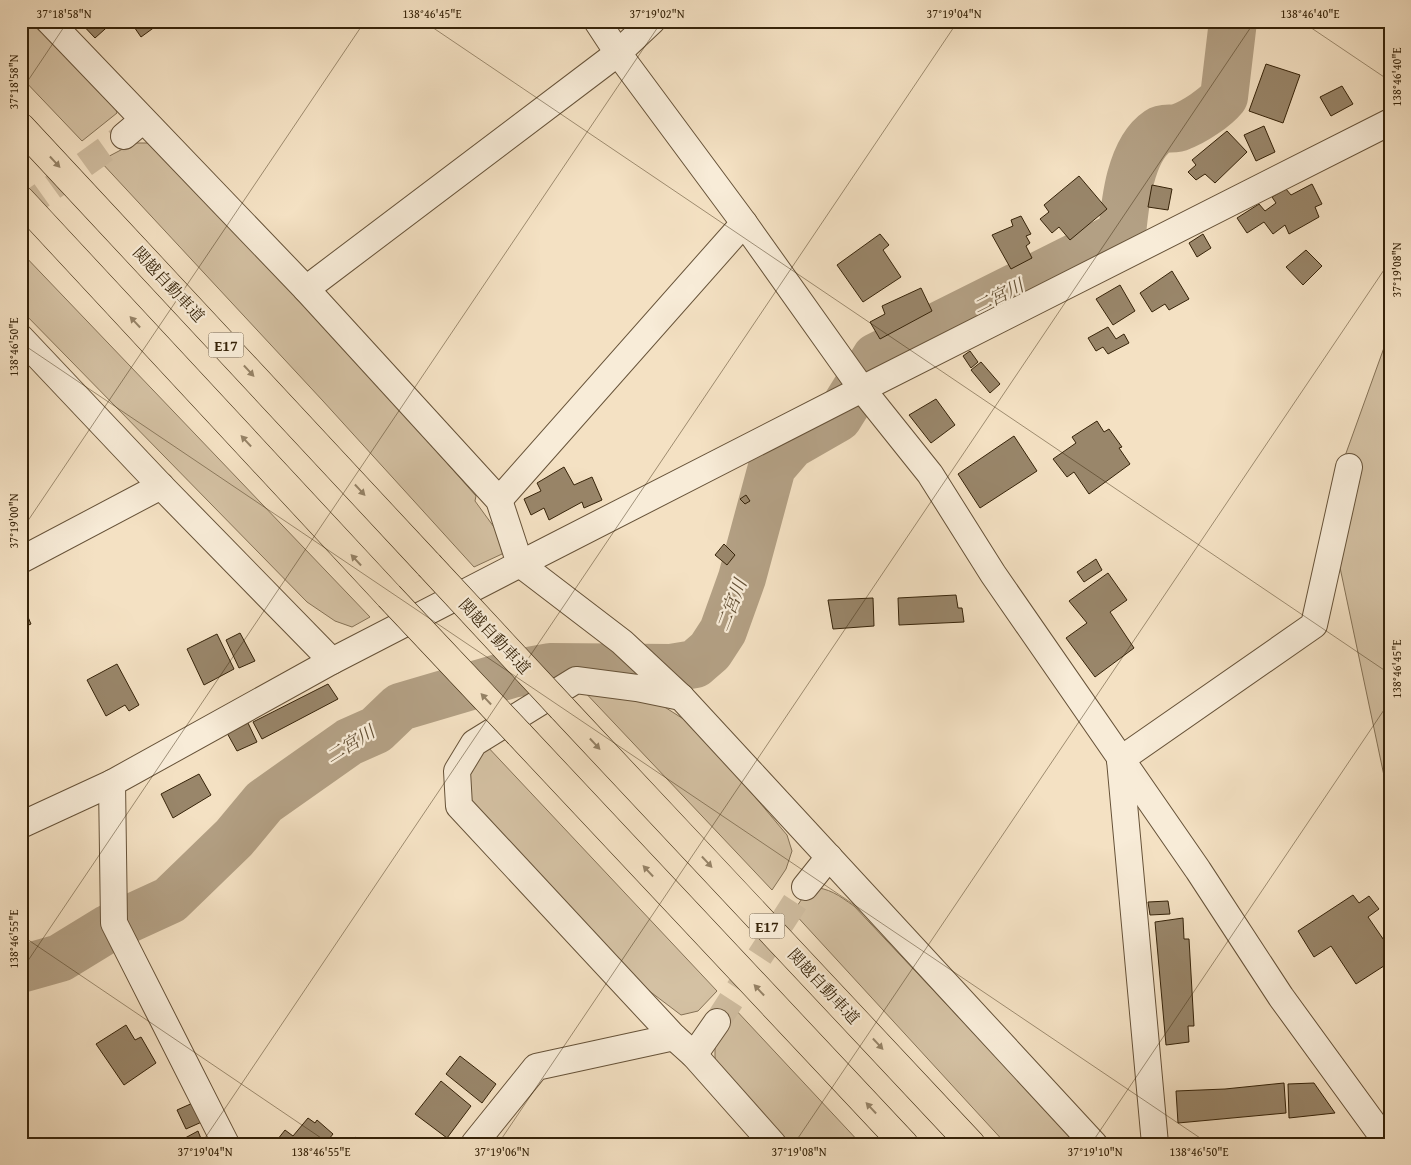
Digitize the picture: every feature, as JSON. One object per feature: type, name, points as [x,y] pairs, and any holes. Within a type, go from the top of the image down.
[{"type":"highway","name":"関越自動車道","points":[[21,127],[971,1144]]},
{"type":"highway","points":[[21,200],[389,596],[904,1144]]},
{"type":"street","points":[[49,21],[134,128],[306,289],[499,500],[520,564],[622,642],[682,698],[1094,1144]]},
{"type":"street","points":[[597,21],[618,53],[744,223],[862,389],[930,474],[993,574],[1198,870],[1281,997],[1388,1144]]},
{"type":"street","points":[[306,289],[618,53],[652,21]]},
{"type":"street","points":[[21,825],[112,783],[332,662],[520,564],[1390,122]]},
{"type":"street","points":[[499,500],[744,223]]},
{"type":"street","points":[[21,338],[160,486],[332,662]]},
{"type":"street","points":[[1120,760],[1314,625],[1349,467]]},
{"type":"street","points":[[21,560],[160,486]]},
{"type":"street","points":[[682,698],[637,688],[576,680],[474,743],[457,770],[459,806],[674,1037],[694,1056],[773,1144]]},
{"type":"street","points":[[1120,760],[1155,1144]]},
{"type":"street","points":[[112,783],[114,923],[226,1144]]},
{"type":"street","points":[[805,887],[829,857]]},
{"type":"street","points":[[694,1056],[717,1022]]},
{"type":"street","points":[[474,1144],[536,1066],[674,1037]]},
{"type":"shaded area","points":[[21,21],[28,21],[68,55],[113,98],[117,113],[82,141],[21,77]]},
{"type":"shaded area","points":[[134,143],[152,143],[303,300],[476,496],[475,501],[507,545],[502,554],[474,567],[100,161]]},
{"type":"shaded area","points":[[21,252],[370,617],[352,627],[335,621],[307,602],[21,310]]},
{"type":"shaded area","points":[[1390,331],[1390,804],[1327,506]]},
{"type":"shaded area","points":[[580,687],[652,699],[685,720],[702,734],[787,835],[792,851],[786,869],[772,890]]},
{"type":"shaded area","points":[[485,744],[717,991],[698,1011],[681,1015],[648,990],[462,791]]},
{"type":"shaded area","points":[[810,887],[838,895],[854,906],[1078,1144],[1006,1144],[793,912]]},
{"type":"shaded area","points":[[733,1007],[861,1144],[786,1144],[717,1070],[715,1036]]},
{"type":"building","points":[[79,21],[114,21],[95,38]]},
{"type":"building","points":[[130,21],[163,21],[141,37]]},
{"type":"building","points":[[1266,64],[1300,75],[1283,123],[1249,111]]},
{"type":"building","points":[[1342,86],[1353,104],[1331,116],[1320,97]]},
{"type":"building","points":[[1264,126],[1275,152],[1256,161],[1244,135]]},
{"type":"building","points":[[1227,131],[1247,152],[1215,183],[1205,174],[1196,180],[1188,172],[1196,165],[1192,160]]},
{"type":"building","points":[[1079,176],[1107,209],[1070,240],[1059,227],[1052,233],[1040,219],[1049,212],[1044,205]]},
{"type":"building","points":[[1390,182],[1390,207],[1385,207]]},
{"type":"building","points":[[1312,184],[1322,204],[1315,207],[1319,217],[1289,234],[1285,225],[1273,234],[1264,222],[1247,233],[1237,218],[1259,204],[1265,211],[1276,203],[1272,197],[1286,189],[1291,195]]},
{"type":"building","points":[[1152,185],[1172,189],[1168,210],[1148,207]]},
{"type":"building","points":[[1021,216],[1031,234],[1026,236],[1030,243],[1026,246],[1032,258],[1011,269],[992,235],[1013,226],[1011,220]]},
{"type":"building","points":[[880,234],[889,245],[883,250],[901,277],[863,302],[837,265]]},
{"type":"building","points":[[1203,234],[1211,248],[1197,257],[1189,243]]},
{"type":"building","points":[[1306,250],[1322,266],[1303,285],[1286,267]]},
{"type":"building","points":[[1172,271],[1189,299],[1169,310],[1165,304],[1152,312],[1140,293]]},
{"type":"building","points":[[1120,285],[1135,311],[1113,325],[1096,299]]},
{"type":"building","points":[[921,288],[932,311],[880,339],[870,322],[885,314],[882,306]]},
{"type":"building","points":[[1108,327],[1116,339],[1124,334],[1129,343],[1108,354],[1103,347],[1096,351],[1088,338]]},
{"type":"building","points":[[970,351],[978,362],[971,368],[963,356]]},
{"type":"building","points":[[981,362],[1000,384],[990,393],[971,370]]},
{"type":"building","points":[[936,399],[955,425],[931,443],[909,415]]},
{"type":"building","points":[[1097,421],[1104,432],[1109,429],[1122,447],[1119,448],[1130,464],[1089,494],[1074,472],[1067,477],[1053,459],[1076,443],[1072,437]]},
{"type":"building","points":[[1014,436],[1037,471],[980,508],[958,474]]},
{"type":"building","points":[[564,467],[574,485],[592,477],[602,500],[584,508],[582,502],[549,520],[544,508],[531,515],[524,499],[541,491],[537,483]]},
{"type":"building","points":[[746,495],[750,501],[745,504],[740,499]]},
{"type":"building","points":[[724,544],[735,555],[727,565],[715,555]]},
{"type":"building","points":[[1096,559],[1102,570],[1084,582],[1077,572]]},
{"type":"building","points":[[1108,573],[1127,600],[1110,612],[1134,648],[1095,677],[1066,638],[1087,623],[1069,601]]},
{"type":"building","points":[[956,595],[958,608],[962,608],[964,622],[899,625],[898,598]]},
{"type":"building","points":[[873,598],[874,626],[833,629],[828,600]]},
{"type":"building","points":[[21,601],[31,624],[21,628]]},
{"type":"building","points":[[240,633],[255,661],[239,668],[226,640]]},
{"type":"building","points":[[217,634],[234,669],[204,685],[187,649]]},
{"type":"building","points":[[117,664],[139,705],[129,711],[125,705],[106,716],[87,680]]},
{"type":"building","points":[[328,684],[338,699],[262,739],[253,722]]},
{"type":"building","points":[[248,723],[257,742],[237,751],[227,733]]},
{"type":"building","points":[[199,774],[211,795],[173,818],[161,794]]},
{"type":"building","points":[[1353,895],[1359,903],[1369,896],[1379,909],[1368,917],[1390,949],[1390,962],[1356,984],[1331,946],[1314,957],[1298,931]]},
{"type":"building","points":[[1168,901],[1170,914],[1150,915],[1148,902]]},
{"type":"building","points":[[1183,918],[1184,939],[1189,939],[1194,1026],[1188,1026],[1189,1042],[1166,1045],[1155,922]]},
{"type":"building","points":[[126,1025],[135,1040],[141,1037],[156,1063],[124,1085],[96,1044]]},
{"type":"building","points":[[460,1056],[496,1084],[482,1103],[446,1074]]},
{"type":"building","points":[[441,1081],[471,1106],[447,1138],[415,1114]]},
{"type":"building","points":[[1284,1083],[1286,1113],[1178,1123],[1176,1091],[1225,1089]]},
{"type":"building","points":[[1314,1083],[1335,1113],[1289,1118],[1288,1084]]},
{"type":"building","points":[[195,1102],[204,1121],[186,1129],[177,1110]]},
{"type":"building","points":[[308,1118],[315,1123],[317,1120],[333,1134],[325,1144],[274,1144],[285,1130],[293,1136]]},
{"type":"building","points":[[198,1131],[203,1144],[174,1144]]},
{"type":"building","points":[[355,1137],[363,1144],[350,1144]]},
{"type":"waterway","name":"二宮川","points":[[21,969],[60,958],[109,928],[170,900],[234,838],[264,802],[349,742],[376,730],[400,707],[512,674],[550,667],[671,668],[695,664],[710,651],[723,631],[742,578],[772,467],[791,445],[838,418],[876,357],[1122,234],[1127,193],[1135,164],[1149,140],[1160,130],[1178,128],[1192,122],[1210,110],[1224,97],[1233,21]]},
{"type":"tunnel","points":[[21,210],[124,136]]},
{"type":"tunnel","points":[[717,1022],[805,887]]}]
